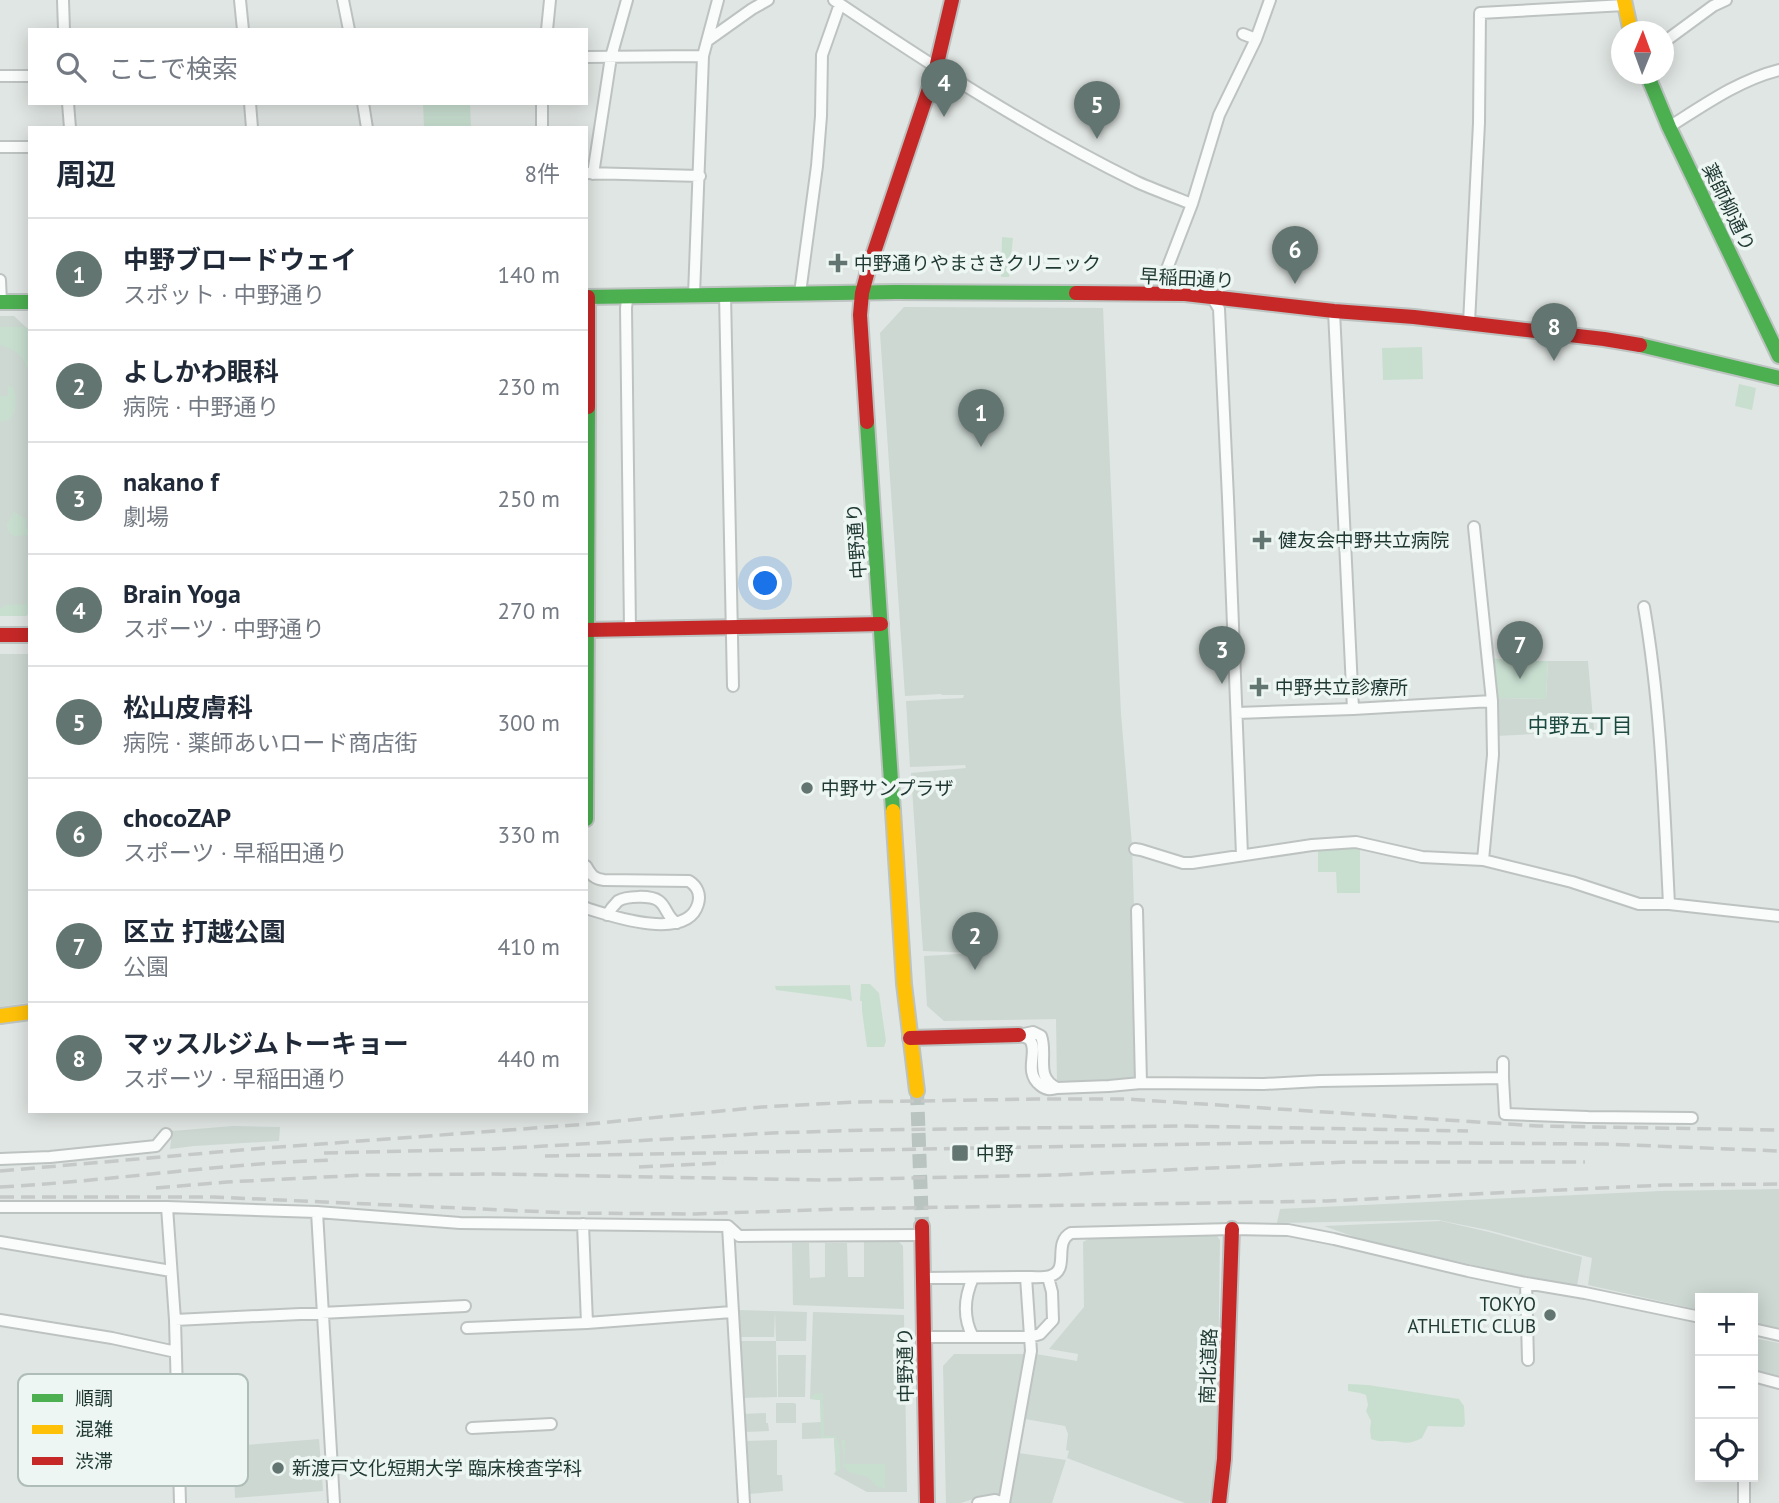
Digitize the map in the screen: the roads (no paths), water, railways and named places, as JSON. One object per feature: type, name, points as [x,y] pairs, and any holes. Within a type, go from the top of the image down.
[{"type":"main road","name":"中野通り","points":[[917,1091],[905,995],[860,314],[869,267],[936,68],[952,0]]},
{"type":"main road","points":[[1624,2],[1628,21]]},
{"type":"main road","name":"薬師柳通り","points":[[1651,84],[1669,127],[1779,356]]},
{"type":"main road","name":"早稲田通り","points":[[588,296],[800,293],[1185,294],[1628,342],[1779,378]]},
{"type":"main road","points":[[0,302],[28,302]]},
{"type":"main road","points":[[588,630],[881,624]]},
{"type":"main road","points":[[0,635],[28,635]]},
{"type":"main road","points":[[0,1016],[28,1012]]},
{"type":"main road","points":[[910,1038],[1019,1035]]},
{"type":"main road","name":"南北道路","points":[[1219,1503],[1224,1466],[1232,1229]]},
{"type":"main road","name":"中野通り","points":[[922,1231],[927,1503]]},
{"type":"street","points":[[64,0],[64,28]]},
{"type":"street","points":[[240,0],[243,28]]},
{"type":"street","points":[[343,0],[349,28]]},
{"type":"street","points":[[547,28],[550,0]]},
{"type":"street","points":[[627,0],[611,57],[589,174],[699,176]]},
{"type":"street","points":[[694,295],[703,56],[718,0]]},
{"type":"street","points":[[707,41],[768,0]]},
{"type":"street","points":[[1163,294],[1165,274],[1192,204],[1219,115],[1256,39],[1270,0]]},
{"type":"street","points":[[1674,35],[1713,6],[1726,0]]},
{"type":"street","points":[[800,293],[817,166],[822,55],[837,2],[936,68],[1064,145],[1139,183],[1192,204]]},
{"type":"street","points":[[1469,323],[1479,123],[1480,13],[1624,2]]},
{"type":"street","points":[[1243,34],[1256,39]]},
{"type":"street","points":[[588,57],[703,56]]},
{"type":"street","points":[[1669,127],[1751,79],[1779,70]]},
{"type":"street","points":[[0,76],[28,76]]},
{"type":"street","points":[[68,105],[69,126]]},
{"type":"street","points":[[250,105],[252,126]]},
{"type":"street","points":[[363,105],[367,126]]},
{"type":"street","points":[[542,105],[542,126]]},
{"type":"street","points":[[0,147],[28,147]]},
{"type":"street","points":[[0,280],[0,302]]},
{"type":"street","points":[[725,294],[733,686]]},
{"type":"street","points":[[630,296],[626,307],[630,629]]},
{"type":"street","points":[[1212,298],[1219,309],[1242,855]]},
{"type":"street","points":[[1334,311],[1353,709]]},
{"type":"street","points":[[1474,527],[1492,701],[1493,755],[1483,860]]},
{"type":"street","points":[[1644,607],[1659,712],[1669,904]]},
{"type":"street","points":[[1237,713],[1492,701]]},
{"type":"street","points":[[1135,849],[1183,863],[1312,845],[1356,842],[1422,857],[1483,860],[1572,882],[1639,904],[1669,904],[1779,916]]},
{"type":"street","points":[[588,869],[597,879],[604,880],[689,881],[696,885],[699,892],[698,906],[690,916],[677,923],[641,923],[588,909]]},
{"type":"street","points":[[607,915],[617,902],[624,899],[652,898],[658,900],[672,921],[677,923]]},
{"type":"street","points":[[1137,910],[1141,1083]]},
{"type":"street","points":[[1019,1035],[1032,1044],[1032,1072],[1035,1080],[1051,1090],[1141,1083],[1264,1084],[1503,1078]]},
{"type":"street","points":[[1503,1062],[1505,1114],[1692,1118]]},
{"type":"street","points":[[0,1159],[50,1157],[156,1146],[166,1134]]},
{"type":"street","points":[[0,1207],[167,1207],[317,1212],[460,1223],[728,1226],[739,1236],[922,1231]]},
{"type":"street","points":[[167,1207],[177,1374]]},
{"type":"street","points":[[317,1212],[334,1503]]},
{"type":"street","points":[[583,1224],[587,1323]]},
{"type":"street","points":[[728,1226],[744,1503]]},
{"type":"street","points":[[923,1278],[1048,1277],[1058,1271],[1062,1242],[1071,1233],[1279,1229],[1468,1271],[1695,1316]]},
{"type":"street","points":[[0,1242],[171,1270]]},
{"type":"street","points":[[978,1503],[995,1500],[1004,1503],[1031,1351],[1026,1277]]},
{"type":"street","points":[[924,1337],[1030,1337],[1040,1334],[1053,1320],[1052,1292],[1048,1277]]},
{"type":"street","points":[[973,1278],[966,1293],[966,1324],[973,1337]]},
{"type":"street","points":[[1526,1283],[1528,1360]]},
{"type":"street","points":[[175,1320],[465,1306]]},
{"type":"street","points":[[467,1328],[587,1323],[732,1312]]},
{"type":"street","points":[[0,1320],[112,1338],[176,1352]]},
{"type":"street","points":[[1758,1330],[1779,1335]]},
{"type":"street","points":[[1758,1378],[1779,1383]]},
{"type":"street","points":[[472,1428],[551,1424]]},
{"type":"street","points":[[1744,1482],[1744,1503]]},
{"type":"tunnel","points":[[917,1091],[922,1226]]},
{"type":"railway","points":[[0,1171],[589,1124],[762,1107],[856,1102],[1126,1099],[1538,1126],[1779,1130]]},
{"type":"railway","points":[[324,1153],[493,1149],[868,1130],[1183,1126],[1468,1131]]},
{"type":"railway","points":[[545,1156],[1306,1142],[1605,1144],[1779,1151]]},
{"type":"railway","points":[[0,1187],[335,1160]]},
{"type":"railway","points":[[156,1188],[365,1175],[493,1174],[820,1180],[1056,1175],[1346,1162],[1585,1162]]},
{"type":"railway","points":[[639,1167],[723,1163]]},
{"type":"railway","points":[[0,1197],[213,1197],[570,1213],[695,1214],[1327,1201],[1665,1185],[1779,1184]]},
{"type":"place","name":"Brain Yoga","points":[[944,117]]},
{"type":"place","name":"松山皮膚科","points":[[1097,139]]},
{"type":"place","name":"中野通りやまさきクリニック","points":[[838,263]]},
{"type":"place","name":"chocoZAP","points":[[1295,284]]},
{"type":"place","name":"マッスルジムトーキョー","points":[[1554,361]]},
{"type":"place","name":"中野ブロードウェイ","points":[[981,447]]},
{"type":"place","name":"健友会中野共立病院","points":[[1262,540]]},
{"type":"place","name":"区立 打越公園","points":[[1520,679]]},
{"type":"place","name":"nakano f","points":[[1222,684]]},
{"type":"place","name":"中野共立診療所","points":[[1259,687]]},
{"type":"place","name":"中野サンプラザ","points":[[807,788]]},
{"type":"place","name":"よしかわ眼科","points":[[975,970]]},
{"type":"place","name":"中野","points":[[960,1153]]},
{"type":"place","name":"TOKYO ATHLETIC CLUB","points":[[1550,1315]]},
{"type":"place","name":"新渡戸文化短期大学 臨床検査学科","points":[[278,1468]]},
{"type":"district","name":"中野五丁目","points":[[1580,726]]}]
